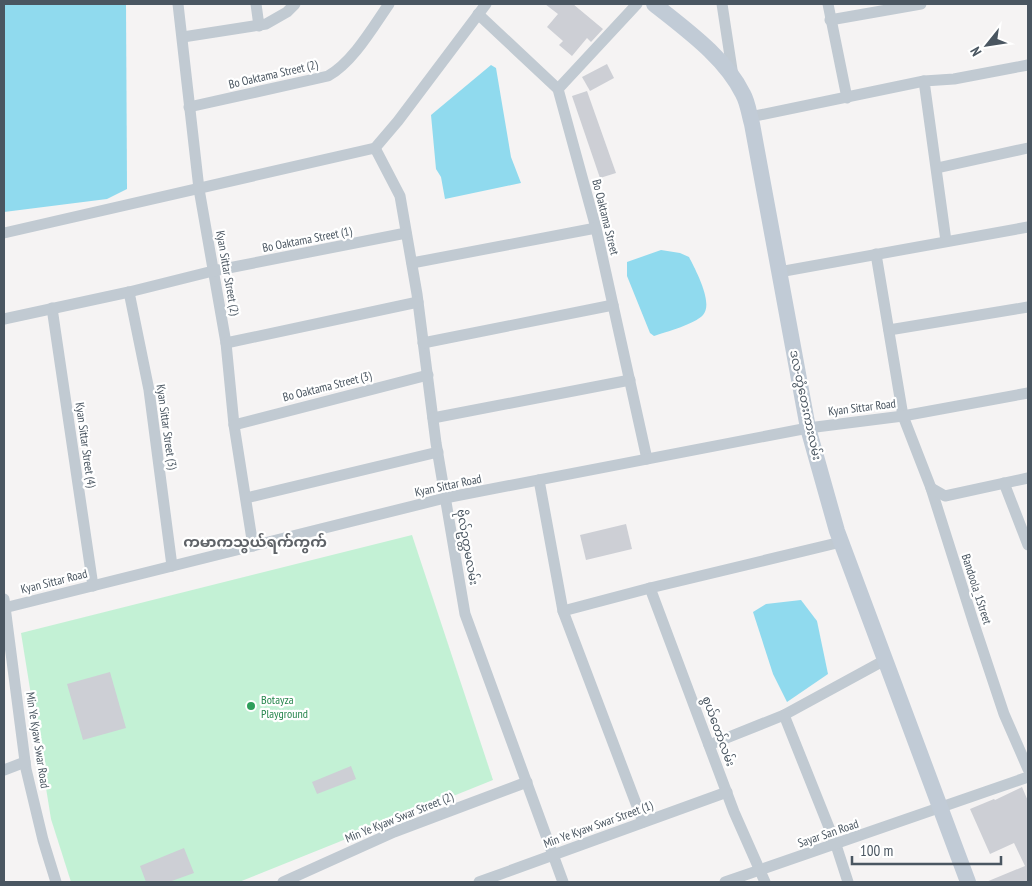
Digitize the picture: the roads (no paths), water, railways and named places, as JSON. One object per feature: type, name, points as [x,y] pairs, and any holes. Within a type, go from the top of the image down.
[{"type":"main road","name":"ဒလ-တွံတေးကားလမ်း","points":[[654,4],[700,41],[734,78],[744,96],[750,117],[808,428],[841,542],[968,882]]},
{"type":"street","name":"Kyan Sittar Street (2)","points":[[178,4],[199,189],[226,342],[234,425],[253,546]]},
{"type":"street","points":[[256,4],[259,26]]},
{"type":"street","points":[[183,37],[266,24],[287,12],[295,4]]},
{"type":"street","name":"Bo Oaktama Street (2)","points":[[189,106],[328,76],[336,71],[357,49],[389,4]]},
{"type":"street","points":[[4,233],[375,148],[398,121],[486,4]]},
{"type":"street","points":[[478,14],[558,90],[637,4]]},
{"type":"street","points":[[722,4],[734,78]]},
{"type":"street","points":[[828,4],[847,98]]},
{"type":"street","points":[[830,20],[921,4]]},
{"type":"street","points":[[750,117],[924,81],[954,79],[1028,64]]},
{"type":"street","points":[[924,81],[946,242]]},
{"type":"street","name":"Bo Oaktama Street","points":[[558,90],[596,228],[647,459]]},
{"type":"street","name":"ဗိုလ်ဥတ္တမလမ်း","points":[[375,148],[400,196],[418,302],[438,452],[465,614],[563,882]]},
{"type":"street","points":[[936,168],[1028,148]]},
{"type":"street","points":[[779,272],[1028,227]]},
{"type":"street","points":[[412,263],[596,228]]},
{"type":"street","name":"Bo Oaktama Street (1)","points":[[4,318],[213,272],[406,233]]},
{"type":"street","name":"Bandoola_1Street","points":[[876,254],[903,416],[931,488],[1001,704],[1028,768]]},
{"type":"street","name":"Kyan Sittar Street (3)","points":[[129,292],[149,390],[172,566]]},
{"type":"street","points":[[226,342],[418,302]]},
{"type":"street","points":[[423,343],[613,305]]},
{"type":"street","points":[[889,330],[1028,307]]},
{"type":"street","name":"Kyan Sittar Street (4)","points":[[52,308],[92,586]]},
{"type":"street","name":"Bo Oaktama Street (3)","points":[[234,425],[428,375]]},
{"type":"street","points":[[433,418],[630,380]]},
{"type":"street","name":"Kyan Sittar Road","points":[[4,605],[92,586],[446,498],[808,428],[903,416],[1028,393]]},
{"type":"street","points":[[246,498],[438,452]]},
{"type":"street","points":[[931,488],[945,496],[1028,478]]},
{"type":"street","points":[[539,480],[563,611],[643,822]]},
{"type":"street","points":[[1004,483],[1028,545]]},
{"type":"street","points":[[563,611],[841,542]]},
{"type":"street","name":"စွယ်တော်လမ်း","points":[[650,588],[727,792],[765,882]]},
{"type":"street","name":"Min Ye Kyaw Swar Road","points":[[4,605],[25,762],[43,840],[56,882]]},
{"type":"street","points":[[709,745],[784,715],[885,660]]},
{"type":"street","points":[[784,715],[836,845],[848,882]]},
{"type":"street","points":[[4,770],[25,762]]},
{"type":"street","name":"Sayar San Road","points":[[725,882],[1028,777]]},
{"type":"street","name":"Min Ye Kyaw Swar Street (2)","points":[[283,882],[394,832],[527,782]]},
{"type":"street","name":"Min Ye Kyaw Swar Street (1)","points":[[479,882],[727,792]]},
{"type":"water","points":[[4,4],[126,4],[127,189],[107,199],[4,212]]},
{"type":"water","points":[[491,65],[496,68],[511,157],[521,183],[445,199],[441,177],[436,169],[431,115]]},
{"type":"water","points":[[661,250],[680,253],[689,257],[705,295],[706,310],[694,322],[654,336],[650,333],[627,276],[627,262]]},
{"type":"water","points":[[801,600],[817,621],[828,674],[787,702],[773,674],[753,612],[766,604]]},
{"type":"place","name":"Botayza Playground","points":[[251,706]]},
{"type":"district","name":"ကမာကသွယ်ရက်ကွက်","points":[[255,541]]}]
